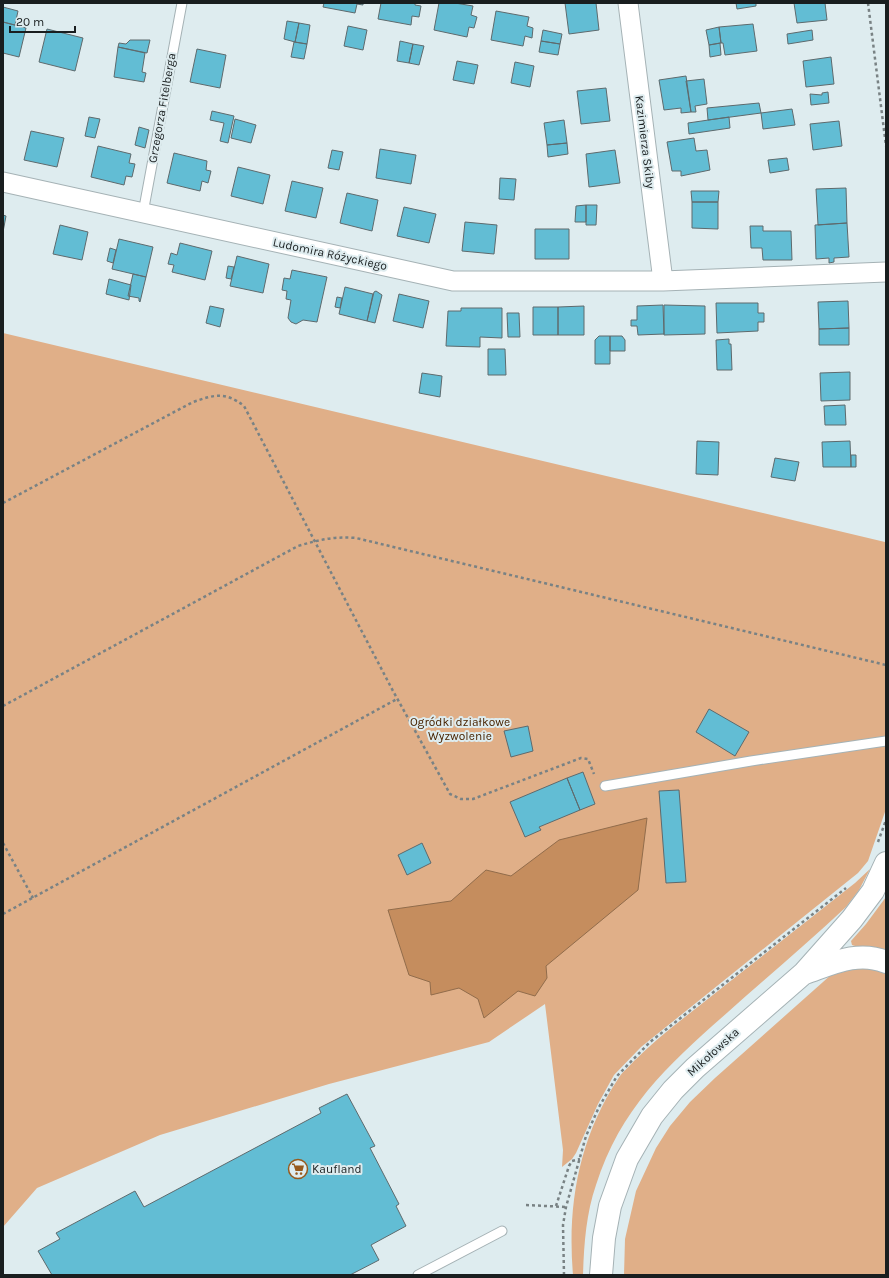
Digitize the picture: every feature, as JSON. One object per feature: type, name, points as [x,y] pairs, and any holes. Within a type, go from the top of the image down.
[{"type":"main road","name":"Mikołowska","points":[[600,1273],[604,1238],[610,1206],[627,1159],[652,1116],[673,1090],[695,1068],[804,973],[852,919],[873,891],[881,854]]},
{"type":"main road","points":[[804,973],[842,960],[859,957],[876,958],[886,962]]},
{"type":"street","name":"Kazimierza Skiby","points":[[628,3],[663,280]]},
{"type":"street","name":"Ludomira Różyckiego","points":[[3,182],[453,281],[663,280],[886,272]]},
{"type":"lane","name":"Grzegorza Fitelberga","points":[[143,213],[182,3]]},
{"type":"lane","points":[[605,786],[751,761],[886,741]]},
{"type":"lane","points":[[418,1275],[502,1231]]},
{"type":"path","points":[[868,3],[886,146]]},
{"type":"path","points":[[3,503],[193,402],[210,396],[226,395],[236,399],[244,406],[397,699],[450,794],[461,799],[473,799],[581,758],[588,759],[597,781],[605,786]]},
{"type":"path","points":[[3,706],[298,546],[314,541],[340,537],[356,538],[886,665]]},
{"type":"path","points":[[3,914],[397,699]]},
{"type":"path","points":[[881,854],[886,820]]},
{"type":"path","points":[[3,843],[32,898]]},
{"type":"path","points":[[564,1275],[563,1225],[566,1207],[586,1136],[599,1106],[617,1076],[650,1042],[850,884]]},
{"type":"path","points":[[556,1206],[572,1161],[580,1159]]},
{"type":"path","points":[[526,1205],[566,1207]]},
{"type":"green space","name":"Ogródki działkowe Wyzwolenie","points":[[3,333],[885,542],[886,809],[868,861],[858,873],[641,1047],[614,1075],[598,1104],[576,1153],[572,1159],[562,1167],[563,1150],[545,1004],[489,1042],[329,1084],[160,1135],[37,1188],[3,1227]]},
{"type":"green space","points":[[870,869],[859,890],[846,907],[686,1050],[649,1089],[633,1110],[606,1157],[596,1185],[586,1230],[583,1275],[573,1275],[572,1223],[574,1198],[579,1173],[585,1148],[594,1125],[605,1101],[620,1076],[665,1033],[855,883]]},
{"type":"green space","points":[[886,897],[886,950],[852,945],[851,941]]},
{"type":"green space","points":[[863,966],[886,972],[886,1275],[624,1275],[625,1239],[636,1191],[656,1148],[670,1126],[690,1102],[715,1078],[832,974]]},
{"type":"shaded area","points":[[647,818],[638,890],[546,966],[547,978],[535,996],[518,991],[484,1018],[478,999],[459,988],[431,995],[430,982],[409,975],[388,910],[451,901],[486,870],[511,876],[559,840]]},
{"type":"building","points":[[324,3],[363,3],[363,5],[357,4],[355,13],[323,7]]},
{"type":"building","points":[[381,3],[415,3],[415,5],[421,6],[419,17],[412,16],[411,25],[378,19]]},
{"type":"building","points":[[439,3],[455,3],[473,6],[471,15],[477,17],[474,28],[469,27],[467,37],[434,30]]},
{"type":"building","points":[[565,3],[596,3],[599,30],[569,34]]},
{"type":"building","points":[[736,3],[756,3],[756,6],[737,9]]},
{"type":"building","points":[[794,3],[825,3],[827,20],[797,23]]},
{"type":"building","points":[[3,7],[18,11],[15,25],[3,22]]},
{"type":"building","points":[[496,11],[529,17],[527,26],[533,28],[532,38],[525,36],[523,46],[491,40]]},
{"type":"building","points":[[287,21],[299,23],[295,42],[284,39]]},
{"type":"building","points":[[3,22],[26,28],[19,57],[3,53]]},
{"type":"building","points":[[299,23],[310,25],[307,44],[295,42]]},
{"type":"building","points":[[753,24],[757,51],[725,55],[723,43],[721,43],[719,27]]},
{"type":"building","points":[[348,26],[367,30],[363,50],[344,46]]},
{"type":"building","points":[[719,27],[721,43],[709,45],[706,30]]},
{"type":"building","points":[[47,29],[83,38],[75,71],[39,62]]},
{"type":"building","points":[[543,30],[562,34],[560,44],[541,41]]},
{"type":"building","points":[[812,30],[813,40],[788,44],[787,34]]},
{"type":"building","points":[[130,40],[150,40],[147,53],[118,47],[119,43],[126,44]]},
{"type":"building","points":[[400,41],[413,44],[409,63],[397,61]]},
{"type":"building","points":[[541,41],[560,44],[558,55],[539,52]]},
{"type":"building","points":[[294,42],[307,44],[304,59],[291,57]]},
{"type":"building","points":[[720,43],[721,55],[710,57],[709,45]]},
{"type":"building","points":[[413,44],[424,46],[419,65],[409,63]]},
{"type":"building","points":[[118,47],[145,53],[142,72],[146,73],[144,82],[114,77]]},
{"type":"building","points":[[197,49],[226,55],[220,88],[190,82]]},
{"type":"building","points":[[831,57],[834,84],[806,87],[803,61]]},
{"type":"building","points":[[457,61],[478,65],[474,84],[453,80]]},
{"type":"building","points":[[515,62],[534,66],[530,87],[511,83]]},
{"type":"building","points":[[686,76],[691,112],[681,113],[681,108],[664,110],[659,80]]},
{"type":"building","points":[[704,79],[707,104],[695,106],[696,112],[691,112],[686,81]]},
{"type":"building","points":[[606,88],[610,121],[581,124],[577,91]]},
{"type":"building","points":[[828,92],[829,103],[811,105],[810,94],[822,95],[822,93]]},
{"type":"building","points":[[759,103],[761,113],[708,120],[707,108]]},
{"type":"building","points":[[792,109],[795,125],[763,129],[761,113]]},
{"type":"building","points":[[212,111],[234,116],[228,143],[220,141],[224,123],[210,120]]},
{"type":"building","points":[[89,117],[100,119],[95,138],[85,136]]},
{"type":"building","points":[[729,117],[730,128],[689,134],[688,123]]},
{"type":"building","points":[[235,119],[256,125],[251,143],[231,138]]},
{"type":"building","points":[[564,120],[567,143],[547,145],[544,123]]},
{"type":"building","points":[[839,121],[842,146],[813,150],[810,124]]},
{"type":"building","points":[[139,127],[149,130],[145,148],[135,145]]},
{"type":"building","points":[[31,131],[64,138],[57,167],[24,160]]},
{"type":"building","points":[[694,138],[696,151],[707,150],[710,170],[681,176],[681,171],[672,171],[667,142]]},
{"type":"building","points":[[567,143],[568,154],[548,157],[547,145]]},
{"type":"building","points":[[98,146],[131,154],[129,163],[135,164],[132,177],[126,176],[124,185],[91,177]]},
{"type":"building","points":[[380,149],[416,155],[411,184],[376,178]]},
{"type":"building","points":[[332,150],[343,152],[339,170],[328,168]]},
{"type":"building","points":[[615,150],[620,183],[589,187],[586,154]]},
{"type":"building","points":[[174,153],[207,161],[206,170],[211,171],[208,183],[202,181],[200,191],[167,183]]},
{"type":"building","points":[[787,158],[789,170],[770,173],[768,160]]},
{"type":"building","points":[[238,167],[270,175],[263,204],[231,196]]},
{"type":"building","points":[[500,178],[516,179],[514,200],[499,199]]},
{"type":"building","points":[[292,181],[323,188],[316,218],[285,211]]},
{"type":"building","points":[[846,188],[847,223],[818,225],[816,189]]},
{"type":"building","points":[[691,191],[719,191],[718,202],[692,202]]},
{"type":"building","points":[[347,193],[378,200],[372,231],[340,223]]},
{"type":"building","points":[[692,202],[718,202],[718,229],[692,228]]},
{"type":"building","points":[[586,205],[586,222],[575,222],[576,206]]},
{"type":"building","points":[[586,205],[597,205],[596,225],[586,225]]},
{"type":"building","points":[[404,207],[436,214],[429,243],[397,236]]},
{"type":"building","points":[[3,215],[6,216],[3,232]]},
{"type":"building","points":[[465,222],[497,225],[494,254],[462,251]]},
{"type":"building","points":[[847,223],[849,257],[834,258],[834,262],[829,263],[829,258],[816,259],[815,225]]},
{"type":"building","points":[[60,225],[88,232],[82,260],[53,254]]},
{"type":"building","points":[[750,226],[763,226],[763,231],[791,231],[792,260],[763,260],[762,248],[751,248]]},
{"type":"building","points":[[535,229],[569,229],[569,259],[535,259]]},
{"type":"building","points":[[119,239],[153,247],[146,277],[112,269]]},
{"type":"building","points":[[180,243],[212,251],[205,280],[172,272],[174,265],[168,264],[171,253],[177,255]]},
{"type":"building","points":[[110,248],[116,250],[113,263],[107,261]]},
{"type":"building","points":[[237,256],[269,264],[263,293],[230,286]]},
{"type":"building","points":[[228,266],[234,267],[231,279],[226,278]]},
{"type":"building","points":[[292,270],[327,277],[317,322],[303,320],[296,324],[291,322],[288,318],[291,300],[286,299],[287,291],[282,290],[284,278],[290,279]]},
{"type":"building","points":[[133,274],[146,277],[140,302],[139,298],[128,296]]},
{"type":"building","points":[[109,279],[131,285],[129,300],[106,294]]},
{"type":"building","points":[[345,287],[373,294],[367,321],[339,314]]},
{"type":"building","points":[[376,291],[382,295],[375,323],[367,321],[374,292]]},
{"type":"building","points":[[399,294],[429,301],[423,328],[393,321]]},
{"type":"building","points":[[337,297],[342,298],[340,308],[335,307]]},
{"type":"building","points":[[848,301],[849,328],[819,329],[818,302]]},
{"type":"building","points":[[716,303],[758,303],[758,313],[764,313],[764,322],[758,322],[758,331],[717,333]]},
{"type":"building","points":[[663,305],[664,334],[638,335],[637,326],[631,326],[631,320],[637,320],[637,306]]},
{"type":"building","points":[[664,305],[705,306],[705,334],[664,335]]},
{"type":"building","points":[[210,306],[224,309],[220,327],[206,323]]},
{"type":"building","points":[[584,306],[584,335],[558,335],[558,307]]},
{"type":"building","points":[[533,307],[558,307],[558,335],[533,335]]},
{"type":"building","points":[[461,308],[502,308],[502,338],[480,337],[480,347],[446,346],[448,311],[461,311]]},
{"type":"building","points":[[507,313],[519,313],[520,337],[508,337]]},
{"type":"building","points":[[849,328],[849,345],[819,345],[819,329]]},
{"type":"building","points":[[599,336],[610,336],[610,364],[595,364],[595,340]]},
{"type":"building","points":[[610,336],[622,336],[625,340],[625,351],[610,351]]},
{"type":"building","points":[[729,339],[729,344],[731,344],[732,370],[717,370],[716,340]]},
{"type":"building","points":[[488,349],[505,349],[506,375],[488,375]]},
{"type":"building","points":[[850,372],[850,400],[821,401],[820,373]]},
{"type":"building","points":[[422,373],[442,376],[440,397],[419,393]]},
{"type":"building","points":[[845,405],[846,425],[825,425],[824,406]]},
{"type":"building","points":[[697,441],[719,442],[718,475],[696,474]]},
{"type":"building","points":[[850,441],[851,467],[823,467],[822,442]]},
{"type":"building","points":[[851,455],[856,455],[856,467],[851,467]]},
{"type":"building","points":[[775,458],[799,462],[795,481],[771,477]]},
{"type":"building","points":[[709,709],[749,732],[735,756],[696,732]]},
{"type":"building","points":[[528,726],[533,751],[511,757],[504,731]]},
{"type":"building","points":[[583,772],[595,804],[580,810],[567,778]]},
{"type":"building","points":[[567,778],[580,810],[539,827],[541,830],[525,837],[510,802]]},
{"type":"building","points":[[679,790],[686,882],[666,883],[659,791]]},
{"type":"building","points":[[422,843],[431,863],[407,875],[398,855]]},
{"type":"building","name":"Kaufland","points":[[347,1094],[375,1146],[370,1148],[399,1204],[396,1206],[406,1226],[371,1245],[379,1260],[350,1275],[52,1275],[38,1251],[60,1239],[56,1233],[135,1191],[144,1207],[321,1113],[319,1108]]},
{"type":"place","name":"Kaufland","points":[[298,1169]]}]
